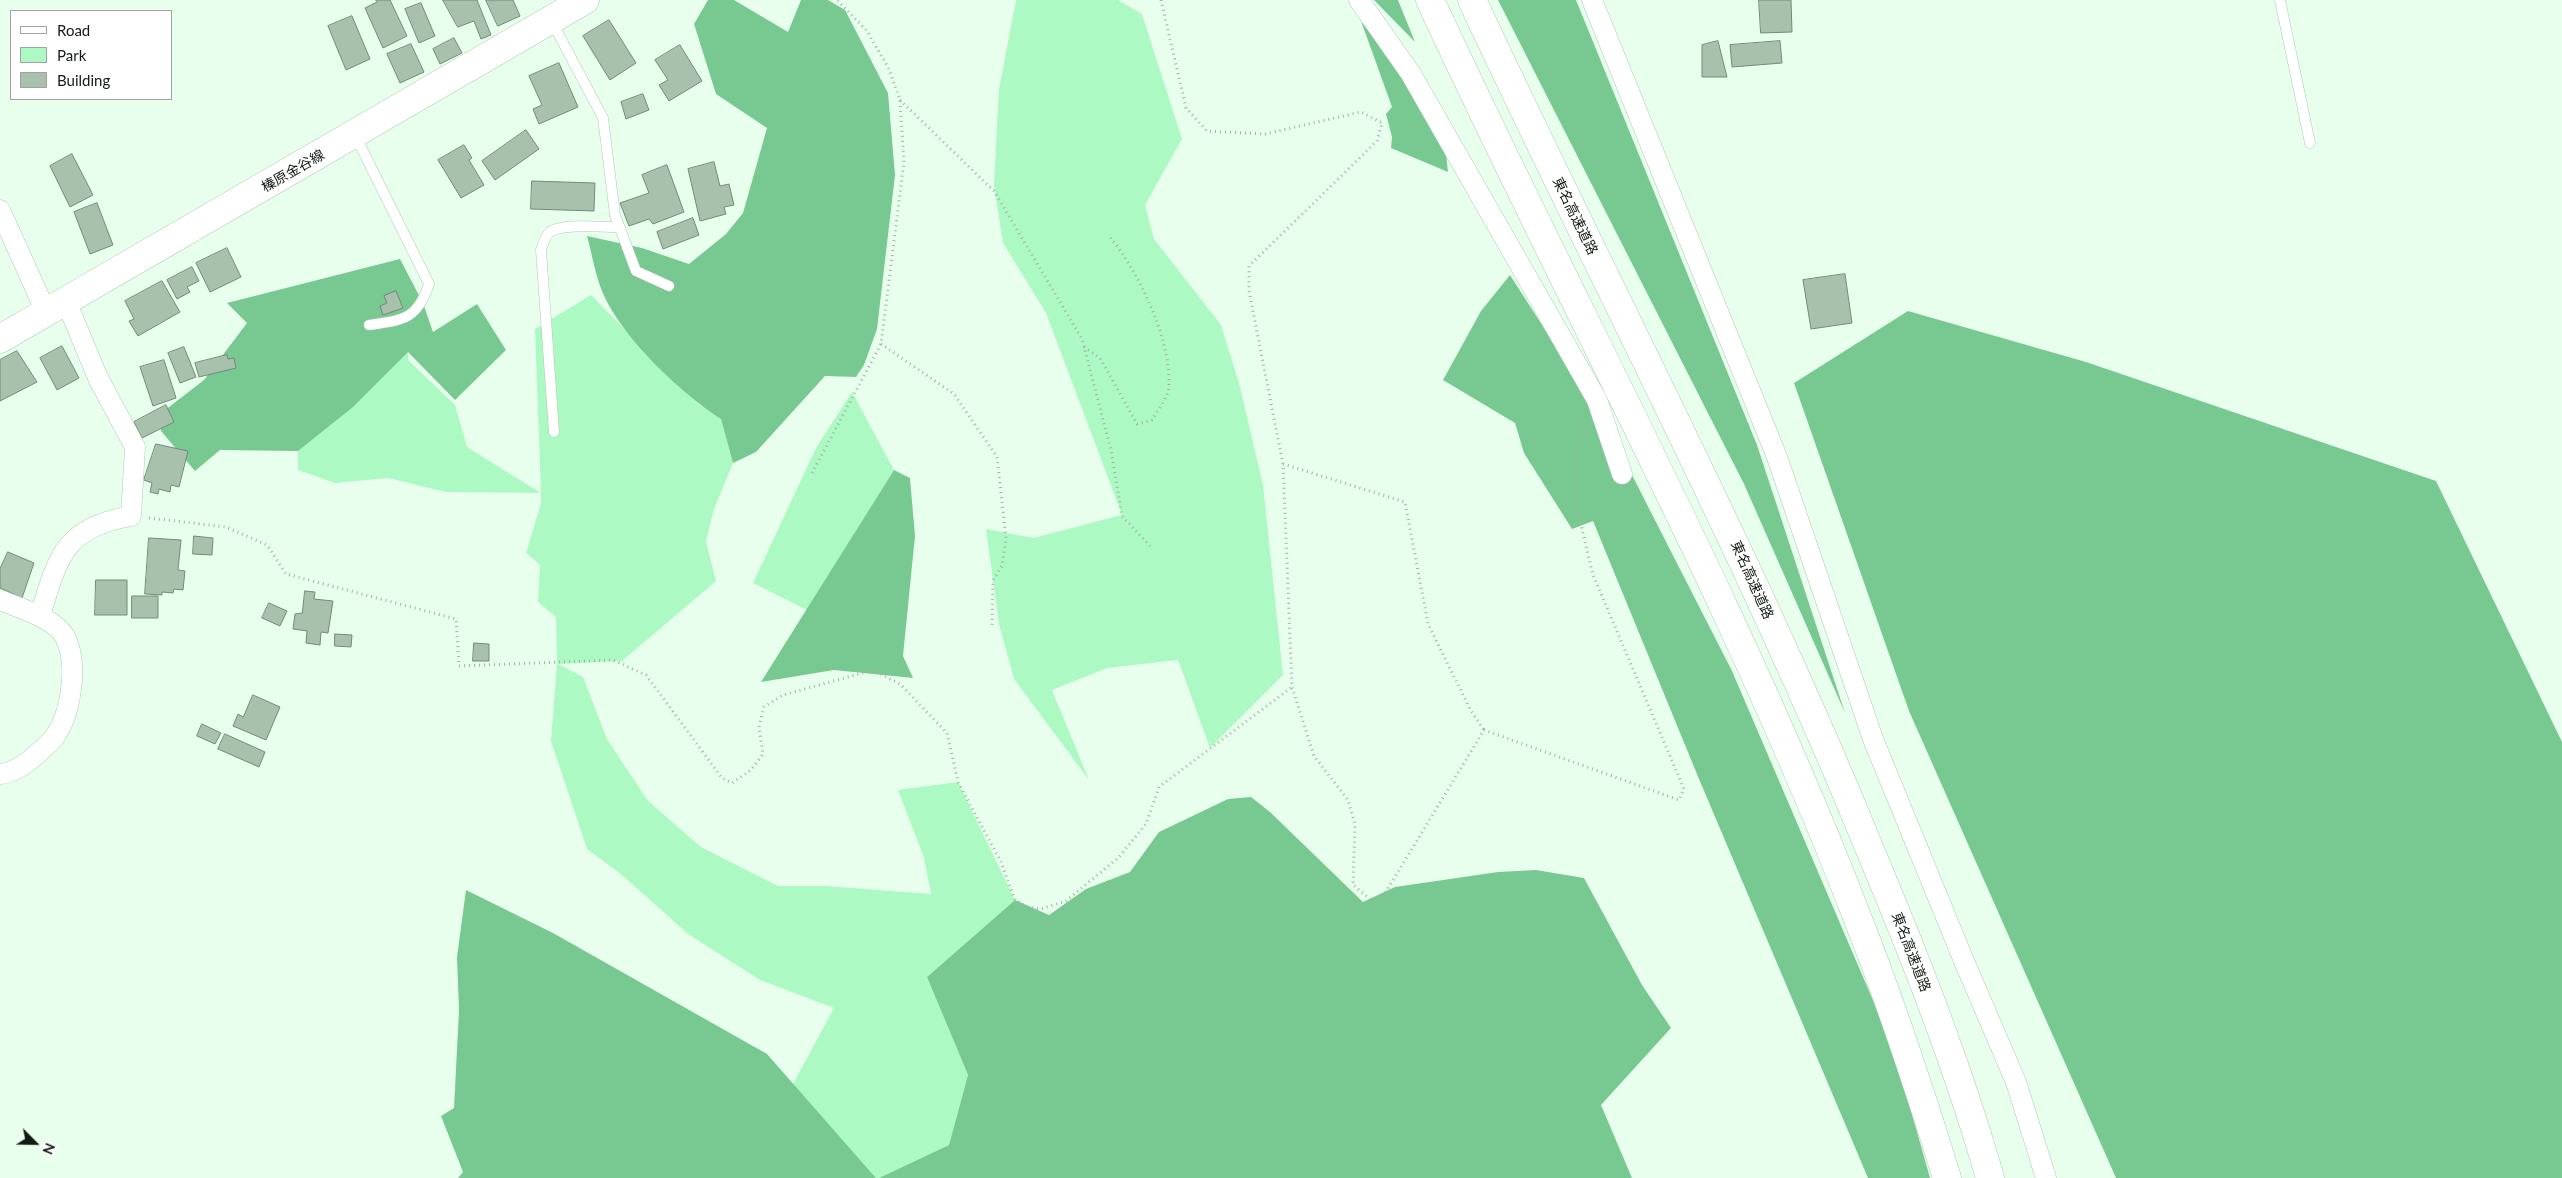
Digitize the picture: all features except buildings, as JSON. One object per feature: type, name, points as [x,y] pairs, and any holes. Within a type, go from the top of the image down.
[{"type":"main road","name":"榛原金谷線","points":[[0,339],[585,0]]},
{"type":"main road","points":[[1430,0],[1704,568],[1800,779],[1854,909],[1926,1110],[1947,1178]]},
{"type":"main road","name":"東名高速道路","points":[[1472,0],[1538,141],[1738,546],[1837,767],[1906,937],[1975,1126],[1990,1178]]},
{"type":"street","points":[[1359,0],[1410,74],[1597,400],[1622,474]]},
{"type":"street","points":[[1592,0],[1777,456],[1873,739],[2016,1082],[2046,1178]]},
{"type":"street","points":[[0,210],[98,378],[135,447],[132,516],[102,523],[87,530],[70,543],[55,566],[40,616]]},
{"type":"street","points":[[0,600],[40,616],[65,636],[73,670],[71,695],[53,739],[27,764],[7,774],[0,774]]},
{"type":"lane","points":[[2280,0],[2310,143]]},
{"type":"lane","points":[[550,20],[603,118],[614,215],[636,271],[669,286]]},
{"type":"lane","points":[[355,135],[429,284],[423,303],[402,320],[368,325]]},
{"type":"lane","points":[[554,432],[541,250],[544,240],[551,232],[564,227],[619,227]]},
{"type":"path","points":[[812,473],[880,344],[904,162],[900,100],[889,69],[867,31],[837,0]]},
{"type":"path","points":[[1161,0],[1186,108],[1207,131],[1265,134],[1361,112],[1382,123],[1377,141],[1249,266],[1248,291],[1283,464],[1292,687],[1314,756],[1348,800],[1356,824],[1353,885],[1370,899],[1380,900],[1484,730]]},
{"type":"path","points":[[900,100],[994,191],[1082,339],[1111,450],[1122,516],[1150,546]]},
{"type":"path","points":[[1084,347],[1100,358],[1136,424],[1152,420],[1169,388],[1165,354],[1152,313],[1126,256],[1110,236]]},
{"type":"path","points":[[880,344],[954,394],[998,457],[1006,538],[1002,566],[993,580],[992,627]]},
{"type":"path","points":[[1283,464],[1405,502],[1428,624],[1471,711],[1484,730],[1679,800],[1684,789],[1593,576],[1579,516],[1575,462],[1581,424],[1597,400]]},
{"type":"path","points":[[132,516],[226,526],[267,545],[286,574],[456,619],[459,666],[613,660],[646,675],[722,778],[732,783],[751,770],[763,754],[760,727],[764,707],[783,695],[873,670],[900,684],[947,733],[958,782],[1000,862],[1015,900],[1028,907],[1041,909],[1066,901],[1118,858],[1146,824],[1159,787],[1292,687]]},
{"type":"green space","points":[[708,0],[734,0],[788,32],[801,0],[828,0],[845,10],[888,93],[895,175],[877,329],[864,365],[856,377],[825,376],[756,452],[733,463],[721,419],[688,394],[653,362],[623,326],[611,308],[602,291],[595,271],[587,236],[642,248],[689,264],[726,234],[743,213],[767,128],[716,94],[694,24]]},
{"type":"green space","points":[[1016,0],[1118,0],[1142,14],[1182,139],[1145,205],[1154,239],[1221,325],[1239,383],[1263,485],[1283,675],[1210,748],[1178,660],[1107,668],[1052,690],[1089,780],[1014,679],[999,624],[986,529],[1033,538],[1122,515],[1046,313],[1003,243],[994,185],[999,89]]},
{"type":"green space","points":[[1374,0],[1398,0],[1415,42]]},
{"type":"green space","points":[[1498,0],[1576,0],[1757,445],[1845,713],[1744,484]]},
{"type":"green space","points":[[1361,21],[1401,72],[1446,154],[1448,172],[1391,148],[1392,137],[1386,114],[1392,107]]},
{"type":"green space","points":[[400,259],[423,303],[433,332],[477,304],[506,350],[455,400],[408,352],[353,407],[298,451],[220,450],[195,471],[161,431],[160,414],[204,380],[247,323],[227,303]]},
{"type":"green space","points":[[1510,275],[1608,428],[1732,671],[1893,1047],[1930,1178],[1868,1178],[1699,779],[1593,521],[1572,529],[1524,453],[1515,423],[1443,380],[1481,311]]},
{"type":"green space","points":[[591,295],[698,404],[721,419],[733,463],[714,509],[706,541],[716,581],[622,661],[558,664],[583,677],[607,739],[648,801],[701,847],[778,886],[827,886],[931,894],[924,858],[898,790],[958,782],[1015,900],[927,977],[968,1075],[949,1145],[879,1178],[876,1178],[793,1084],[834,1008],[760,980],[688,934],[622,875],[587,849],[551,741],[557,663],[556,617],[538,602],[540,565],[526,553],[541,503],[535,329]]},
{"type":"green space","points":[[1908,311],[2086,362],[2436,481],[2562,742],[2562,1178],[2116,1178],[1909,711],[1794,383]]},
{"type":"green space","points":[[408,352],[408,360],[455,405],[467,447],[541,493],[446,492],[388,478],[335,483],[298,470],[298,451]]},
{"type":"green space","points":[[852,392],[894,470],[807,610],[753,583],[816,448]]},
{"type":"green space","points":[[894,470],[910,478],[915,536],[903,656],[913,678],[834,670],[761,682]]},
{"type":"green space","points":[[1251,797],[1270,812],[1363,902],[1395,887],[1498,872],[1536,870],[1584,878],[1642,985],[1671,1028],[1601,1105],[1632,1178],[879,1178],[949,1145],[968,1075],[927,977],[1015,900],[1049,915],[1086,889],[1130,872],[1159,832],[1228,799]]},
{"type":"green space","points":[[466,890],[553,933],[767,1054],[876,1178],[458,1178],[463,1172],[441,1116],[454,1108],[459,1010],[457,957]]}]
